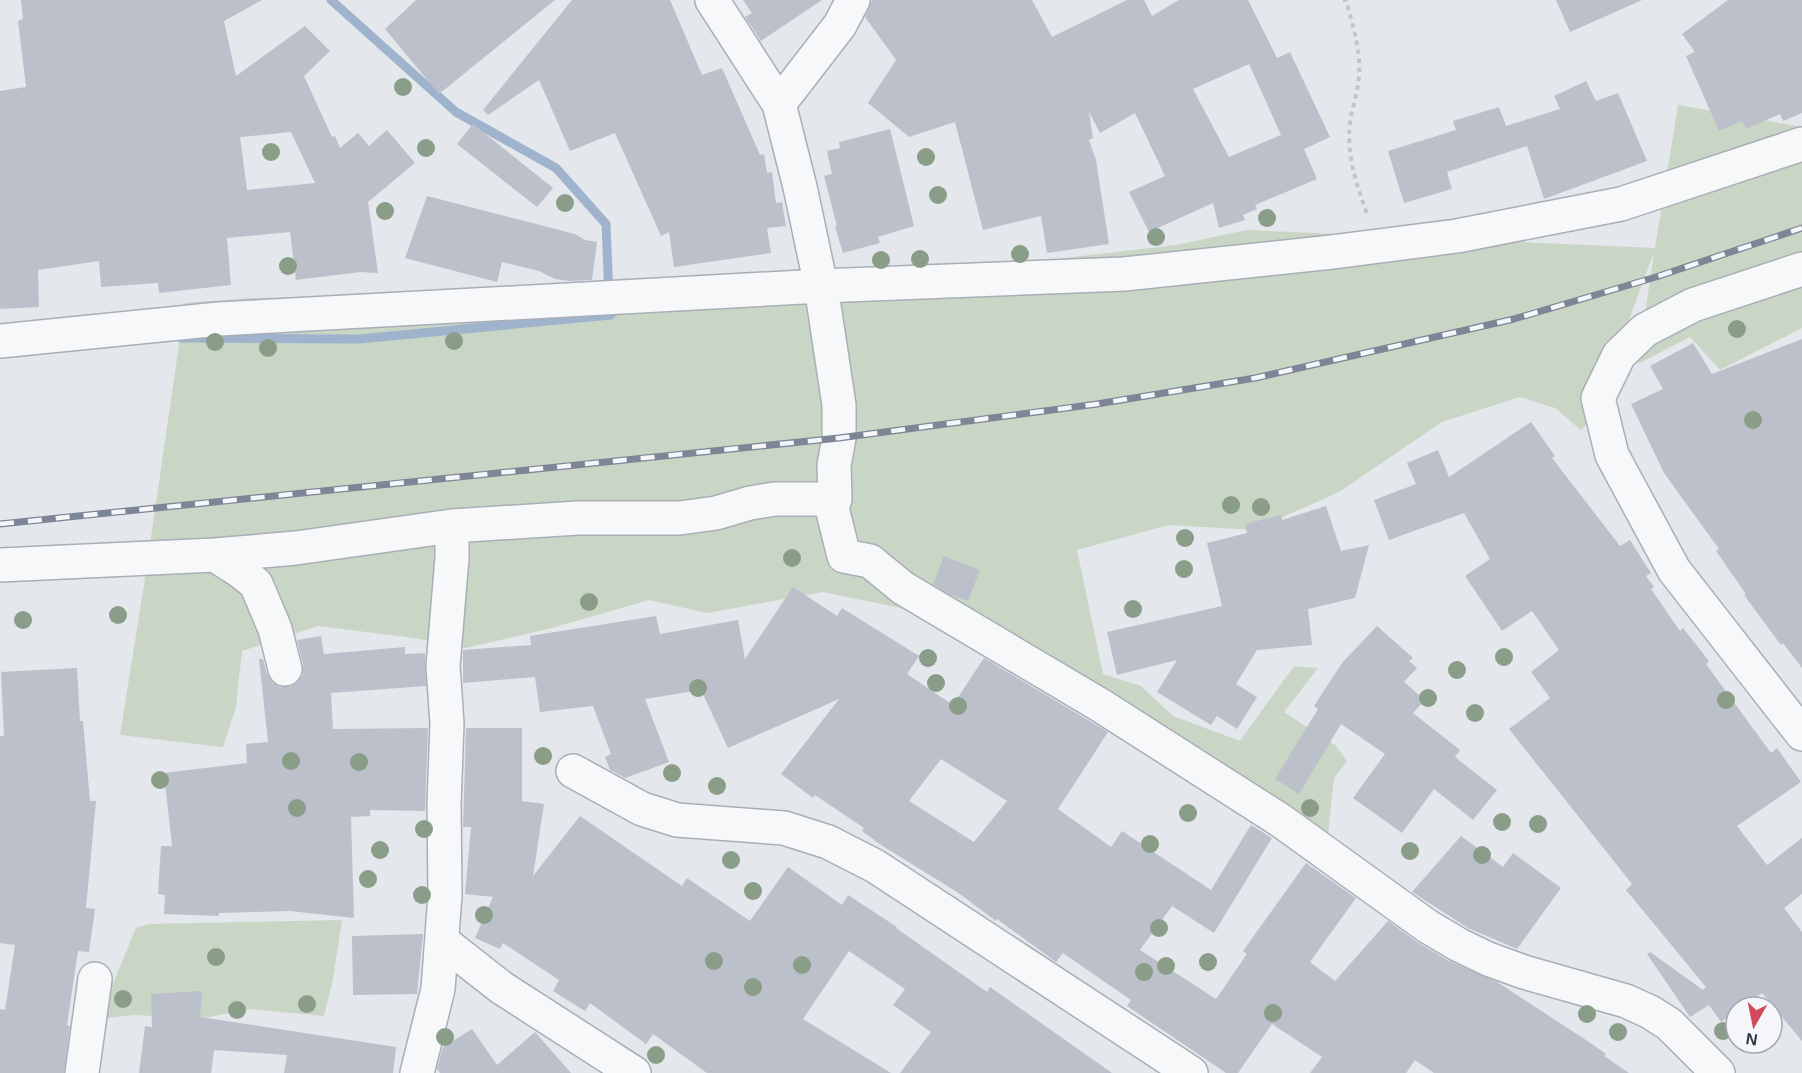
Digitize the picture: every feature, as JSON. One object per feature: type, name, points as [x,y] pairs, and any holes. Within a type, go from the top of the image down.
[{"type":"street","points":[[712,0],[779,104],[800,187],[821,286],[839,405],[839,438],[834,465],[835,499],[832,508],[844,556],[870,561],[903,588],[1110,712],[1280,820],[1427,926],[1459,945],[1506,966],[1626,1001],[1650,1012],[1669,1024],[1718,1073]]},
{"type":"street","points":[[779,104],[840,25],[853,0]]},
{"type":"street","points":[[0,341],[219,319],[821,286],[1124,274],[1457,236],[1621,204],[1802,144]]},
{"type":"street","points":[[1802,269],[1693,305],[1645,330],[1619,356],[1598,398],[1612,455],[1674,570],[1802,734]]},
{"type":"street","points":[[0,565],[215,555],[308,546],[452,526],[578,518],[680,518],[716,513],[750,503],[775,499],[835,499]]},
{"type":"street","points":[[417,1073],[438,989],[445,895],[444,822],[447,724],[442,666],[452,558],[452,526]]},
{"type":"street","points":[[215,555],[256,584],[275,629],[285,669]]},
{"type":"street","points":[[573,771],[642,809],[677,820],[784,828],[828,842],[874,866],[1191,1073]]},
{"type":"street","points":[[442,941],[502,988],[634,1073]]},
{"type":"street","points":[[82,1073],[95,979]]},
{"type":"path","points":[[1343,0],[1346,0],[1358,44],[1359,78],[1350,124],[1354,177],[1378,246]]},
{"type":"green space","points":[[1678,105],[1802,127],[1802,328],[1720,370],[1690,337],[1638,364],[1654,252],[1593,418],[1581,430],[1555,408],[1520,397],[1442,422],[1339,492],[1254,530],[1169,525],[1077,550],[1103,674],[1141,686],[1173,716],[1240,741],[1294,666],[1318,668],[1284,712],[1335,745],[1347,761],[1334,778],[1328,834],[1312,826],[1183,739],[910,610],[823,592],[707,613],[649,600],[552,628],[466,648],[414,638],[318,626],[242,651],[236,707],[223,747],[120,735],[185,303],[251,298],[393,295],[1048,260],[1176,245],[1247,230],[1655,248]]},
{"type":"green space","points":[[342,920],[333,979],[324,1016],[249,1009],[199,1019],[135,1015],[107,1018],[105,1003],[136,928],[149,924]]},
{"type":"building","points":[[21,0],[262,0],[224,21],[236,76],[305,26],[330,51],[304,76],[332,137],[335,136],[340,148],[358,133],[369,146],[387,130],[415,163],[368,202],[378,273],[360,272],[296,280],[290,232],[227,238],[231,285],[159,293],[158,283],[101,287],[99,261],[38,270],[39,307],[0,309],[0,91],[26,87],[18,21],[23,19]],"holes":[[[291,132],[315,183],[247,190],[240,137]]]},
{"type":"building","points":[[416,0],[555,0],[439,94],[385,29]]},
{"type":"building","points":[[572,0],[670,0],[702,75],[722,68],[760,155],[764,154],[767,173],[772,172],[776,203],[782,202],[786,226],[767,228],[771,253],[674,267],[669,232],[661,236],[615,133],[570,151],[539,80],[488,115],[483,110]]},
{"type":"building","points":[[743,0],[822,0],[761,41],[745,17],[752,13]]},
{"type":"building","points":[[872,0],[1032,0],[1052,37],[1127,0],[1144,0],[1152,16],[1179,0],[1248,0],[1277,58],[1290,52],[1330,137],[1304,149],[1317,179],[1255,205],[1257,209],[1243,215],[1245,220],[1219,228],[1213,203],[1149,232],[1129,192],[1165,176],[1135,113],[1100,133],[1089,112],[1093,138],[1089,140],[1096,160],[1109,244],[1047,253],[1041,216],[983,230],[955,122],[909,137],[868,103],[896,60],[865,17]],"holes":[[[1249,64],[1281,135],[1229,157],[1193,89]]]},
{"type":"building","points":[[1556,0],[1642,0],[1570,32]]},
{"type":"building","points":[[1728,0],[1802,0],[1802,113],[1783,121],[1780,114],[1746,129],[1742,121],[1719,131],[1686,56],[1695,52],[1682,34]]},
{"type":"building","points":[[1586,81],[1596,101],[1618,93],[1647,161],[1544,199],[1527,146],[1447,172],[1452,189],[1404,203],[1388,151],[1456,130],[1453,121],[1499,107],[1506,126],[1560,109],[1554,96]]},
{"type":"building","points":[[473,124],[553,188],[537,207],[457,144]]},
{"type":"building","points":[[890,129],[914,226],[878,237],[880,243],[843,253],[824,176],[832,174],[827,151],[840,148],[839,142]]},
{"type":"building","points":[[427,196],[575,234],[585,240],[597,242],[592,280],[555,279],[539,271],[502,262],[497,282],[405,258]]},
{"type":"building","points":[[1802,339],[1802,668],[1783,643],[1781,645],[1744,595],[1746,594],[1716,551],[1719,549],[1664,473],[1631,404],[1663,389],[1650,366],[1693,343],[1712,374]]},
{"type":"building","points":[[1531,422],[1555,456],[1552,458],[1620,546],[1630,540],[1651,573],[1646,576],[1654,587],[1651,589],[1680,631],[1683,628],[1709,661],[1706,664],[1771,753],[1777,748],[1801,782],[1737,826],[1767,865],[1802,838],[1802,894],[1784,908],[1802,932],[1802,1041],[1784,1019],[1784,995],[1764,995],[1762,993],[1759,995],[1724,995],[1724,1020],[1721,1022],[1709,1005],[1690,1017],[1647,954],[1650,952],[1703,990],[1706,987],[1626,890],[1632,884],[1509,729],[1550,698],[1531,672],[1559,650],[1532,611],[1502,631],[1465,576],[1490,559],[1464,513],[1389,540],[1374,500],[1416,484],[1407,463],[1438,450],[1449,477]]},
{"type":"building","points":[[1326,506],[1341,551],[1369,545],[1355,598],[1308,609],[1312,645],[1257,650],[1236,684],[1257,697],[1237,729],[1217,716],[1211,725],[1157,692],[1177,660],[1117,675],[1107,632],[1222,606],[1207,543],[1247,533],[1245,524],[1281,515],[1282,520]]},
{"type":"building","points":[[944,556],[980,570],[968,601],[951,595],[933,584]]},
{"type":"building","points":[[793,587],[837,616],[842,608],[919,656],[907,674],[953,705],[984,658],[1108,732],[1058,809],[1111,847],[1122,831],[1211,890],[1251,825],[1272,838],[1214,933],[1172,906],[1140,950],[1216,999],[1247,954],[1243,951],[1306,863],[1356,898],[1310,962],[1335,981],[1388,921],[1449,961],[1497,982],[1589,1042],[1606,1054],[1604,1056],[1629,1073],[1434,1073],[1415,1060],[1406,1073],[1310,1073],[1322,1057],[1272,1024],[1238,1073],[1226,1073],[1127,1006],[1131,1000],[1063,953],[1056,962],[957,892],[881,845],[862,831],[864,828],[815,795],[813,798],[781,774],[839,699],[728,748],[701,690],[645,699],[669,762],[625,778],[610,770],[605,757],[611,754],[593,706],[540,712],[535,677],[463,683],[463,650],[531,645],[530,636],[656,616],[660,634],[738,620],[745,659]],"holes":[[[941,759],[1007,801],[974,842],[909,801]]]},
{"type":"building","points":[[1377,626],[1413,658],[1409,661],[1417,668],[1404,682],[1425,700],[1413,713],[1460,750],[1455,757],[1497,790],[1473,820],[1434,789],[1402,833],[1353,798],[1385,754],[1341,724],[1299,794],[1275,779],[1318,709],[1314,706],[1342,663]]},
{"type":"building","points":[[321,636],[324,654],[405,647],[405,654],[425,653],[426,686],[331,693],[333,729],[428,728],[425,811],[370,810],[370,816],[351,817],[354,918],[290,911],[219,913],[219,916],[164,914],[165,895],[158,894],[161,846],[172,846],[164,773],[247,763],[246,744],[268,742],[259,659],[263,659],[272,682],[280,687],[290,687],[298,682],[303,674],[297,640]]},
{"type":"building","points":[[77,668],[80,721],[83,721],[90,801],[96,801],[86,908],[95,909],[89,952],[78,951],[67,1025],[70,1026],[64,1073],[0,1073],[0,1009],[5,1010],[15,945],[0,943],[0,736],[4,736],[1,672]]},
{"type":"building","points":[[466,728],[522,728],[522,801],[544,804],[533,876],[580,816],[682,886],[687,878],[750,921],[788,867],[842,905],[848,895],[987,992],[990,987],[1112,1073],[900,1073],[931,1032],[893,1005],[905,989],[849,951],[803,1019],[891,1073],[707,1073],[653,1034],[646,1044],[590,1003],[585,1011],[553,991],[559,980],[503,943],[500,949],[475,938],[493,897],[465,894],[471,827],[463,827]]},
{"type":"building","points":[[1461,836],[1503,867],[1513,853],[1561,888],[1517,949],[1468,928],[1412,892]]},
{"type":"building","points":[[423,934],[417,994],[353,995],[352,936]]},
{"type":"building","points":[[202,991],[200,1017],[396,1047],[393,1073],[284,1073],[287,1055],[214,1050],[211,1073],[139,1073],[145,1026],[152,1027],[151,994]]},
{"type":"building","points":[[472,1029],[497,1065],[535,1032],[571,1073],[440,1073],[437,1069],[443,1047]]},
{"type":"waterway","points":[[181,338],[359,339],[611,315],[606,224],[556,168],[456,112],[331,0]]},
{"type":"railway","points":[[0,524],[839,438],[1097,404],[1255,378],[1514,319],[1656,277],[1802,228]]}]
